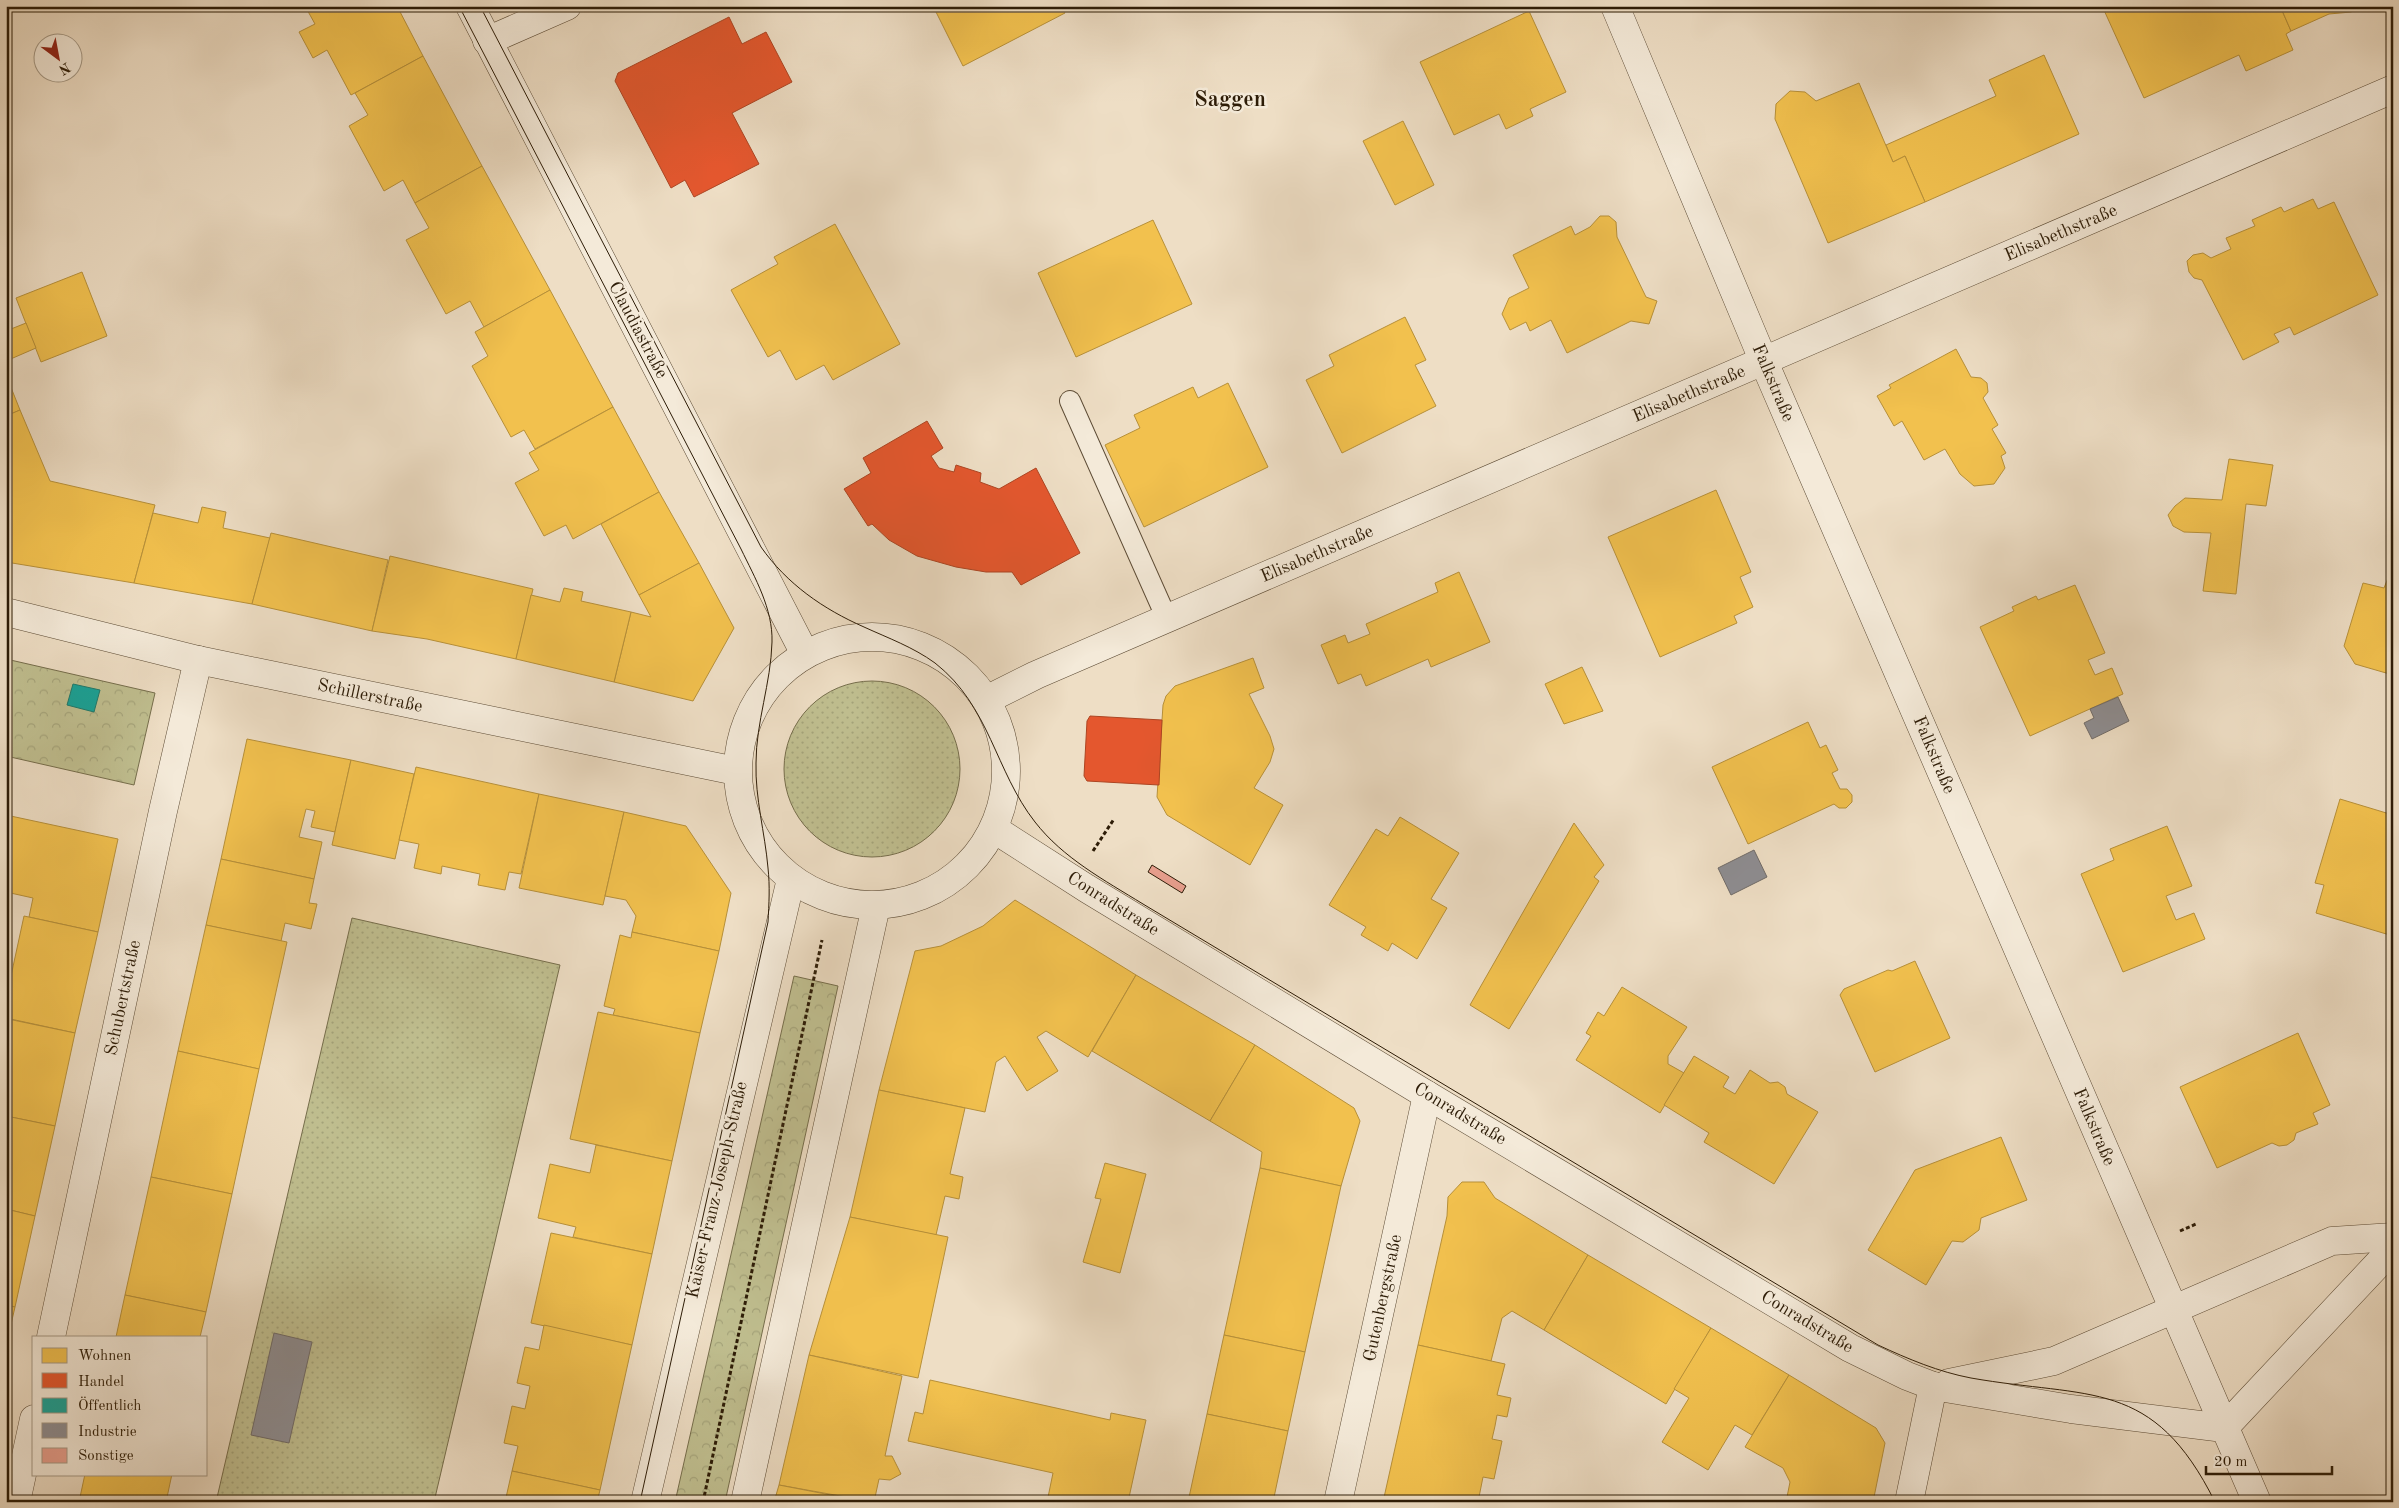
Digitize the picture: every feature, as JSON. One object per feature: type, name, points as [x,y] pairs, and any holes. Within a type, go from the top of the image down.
[{"type":"street","name":"Claudiastraße","points":[[470,6],[805,654]]},
{"type":"street","points":[[487,41],[567,6]]},
{"type":"street","name":"Falkstraße","points":[[1615,6],[1764,362],[2256,1502]]},
{"type":"street","name":"Elisabethstraße","points":[[986,700],[1018,683],[2393,89]]},
{"type":"street","name":"Schillerstraße","points":[[6,612],[198,660],[736,772]]},
{"type":"street","points":[[886,636],[905,640],[937,653],[965,673],[986,700],[1001,730],[1005,759],[1004,797],[994,829],[974,859],[946,884],[913,900],[876,906],[831,900],[790,879],[766,854],[750,829],[740,801],[736,772],[740,742],[749,714],[765,689],[783,670],[805,654],[837,641],[862,637],[886,636]]},
{"type":"street","name":"Schubertstraße","points":[[51,1336],[161,821],[198,660]]},
{"type":"street","name":"Conradstraße","points":[[994,829],[1086,888],[1427,1095],[1850,1348],[1907,1376],[1933,1386],[2071,1409],[2224,1428]]},
{"type":"street","name":"Kaiser-Franz-Joseph-Straße","points":[[645,1502],[790,879]]},
{"type":"street","points":[[745,1502],[876,906]]},
{"type":"street","name":"Gutenbergstraße","points":[[1338,1502],[1427,1095]]},
{"type":"street","points":[[1909,1502],[1933,1386],[2054,1361],[2332,1241],[2393,1237]]},
{"type":"street","points":[[2224,1428],[2393,1248]]},
{"type":"street","points":[[16,1502],[32,1428]]},
{"type":"lane","points":[[1070,401],[1167,619]]},
{"type":"path","points":[[1091,855],[1114,819]]},
{"type":"path","points":[[777,931],[867,950]]},
{"type":"path","points":[[702,1502],[822,940]]},
{"type":"green space","points":[[6,659],[155,693],[134,785],[6,756]]},
{"type":"green space","points":[[872,681],[906,688],[928,701],[940,713],[953,735],[960,769],[953,803],[940,825],[928,837],[906,850],[872,857],[838,850],[816,837],[804,825],[791,803],[784,769],[791,735],[804,713],[816,701],[838,688]]},
{"type":"green space","points":[[352,918],[560,965],[434,1502],[216,1502]]},
{"type":"green space","points":[[794,976],[838,986],[725,1502],[675,1502]]},
{"type":"building: Wohnen","points":[[305,6],[397,6],[423,56],[351,95],[327,50],[313,58],[299,32],[315,24]]},
{"type":"building: Wohnen","points":[[933,6],[1061,6],[1065,13],[963,66]]},
{"type":"building: Wohnen","points":[[2106,6],[2280,6],[2291,31],[2286,34],[2293,50],[2246,71],[2239,55],[2144,98],[2103,8]]},
{"type":"building: Wohnen","points":[[2285,6],[2363,6],[2351,12],[2329,14],[2291,31],[2281,8]]},
{"type":"building: Wohnen","points":[[1529,11],[1566,92],[1530,109],[1533,116],[1506,129],[1499,114],[1454,135],[1420,62]]},
{"type":"building: Wohnen","points":[[2044,55],[2079,134],[1925,202],[1905,156],[1893,162],[1886,145],[1996,96],[1989,80]]},
{"type":"building: Wohnen","points":[[423,56],[482,166],[415,203],[403,180],[384,191],[349,126],[368,115],[355,93]]},
{"type":"building: Wohnen","points":[[1859,83],[1893,162],[1905,156],[1925,202],[1828,243],[1775,119],[1776,104],[1790,91],[1805,92],[1816,101]]},
{"type":"building: Wohnen","points":[[1403,121],[1434,185],[1395,205],[1363,141]]},
{"type":"building: Wohnen","points":[[482,166],[550,290],[484,327],[470,301],[446,314],[406,240],[429,228],[415,203]]},
{"type":"building: Wohnen","points":[[2313,199],[2318,209],[2334,202],[2378,295],[2294,335],[2290,327],[2274,334],[2279,342],[2243,360],[2202,280],[2194,278],[2189,272],[2187,261],[2193,255],[2203,253],[2211,258],[2231,249],[2226,238],[2255,226],[2252,220],[2281,207],[2284,212]]},
{"type":"building: Wohnen","points":[[1600,216],[1609,216],[1616,222],[1617,237],[1646,297],[1657,301],[1649,324],[1631,321],[1567,353],[1551,320],[1530,331],[1526,322],[1510,330],[1502,314],[1509,298],[1529,288],[1513,255],[1571,226],[1575,235],[1590,227]]},
{"type":"building: Wohnen","points":[[1153,220],[1192,304],[1076,357],[1038,273]]},
{"type":"building: Wohnen","points":[[835,224],[900,344],[833,380],[824,365],[796,380],[780,350],[768,357],[731,290],[778,264],[774,257]]},
{"type":"building: Wohnen","points":[[82,272],[107,336],[41,362],[16,298]]},
{"type":"building: Wohnen","points":[[550,290],[613,407],[535,449],[524,430],[511,437],[472,366],[488,356],[475,332]]},
{"type":"building: Wohnen","points":[[1405,317],[1426,360],[1415,365],[1436,406],[1342,453],[1306,380],[1334,366],[1329,355]]},
{"type":"building: Wohnen","points":[[26,323],[36,348],[6,361],[6,331]]},
{"type":"building: Wohnen","points":[[1956,349],[1971,377],[1981,378],[1987,383],[1988,392],[1983,398],[1998,425],[1992,429],[2006,453],[2001,456],[2005,468],[1994,484],[1974,486],[1960,474],[1945,449],[1924,460],[1902,421],[1894,426],[1877,396],[1891,388],[1889,385]]},
{"type":"building: Wohnen","points":[[6,375],[20,410],[6,416]]},
{"type":"building: Wohnen","points":[[1228,383],[1268,467],[1144,527],[1105,445],[1140,428],[1134,415],[1193,387],[1198,398]]},
{"type":"building: Wohnen","points":[[613,407],[659,492],[573,539],[566,525],[544,536],[515,483],[539,470],[529,453]]},
{"type":"building: Wohnen","points":[[20,410],[50,481],[155,505],[134,583],[6,562],[6,416]]},
{"type":"building: Wohnen","points":[[2229,459],[2273,465],[2266,506],[2246,504],[2236,594],[2203,591],[2211,533],[2184,532],[2173,526],[2168,515],[2185,498],[2222,500]]},
{"type":"building: Wohnen","points":[[1716,490],[1751,572],[1740,577],[1753,607],[1734,616],[1737,623],[1660,657],[1608,537]]},
{"type":"building: Wohnen","points":[[659,492],[699,563],[639,595],[601,524]]},
{"type":"building: Wohnen","points":[[202,507],[226,512],[223,528],[270,538],[252,604],[134,583],[153,513],[198,523]]},
{"type":"building: Wohnen","points":[[271,533],[388,560],[372,631],[252,604]]},
{"type":"building: Wohnen","points":[[390,556],[533,589],[516,659],[427,639],[372,631]]},
{"type":"building: Wohnen","points":[[699,563],[734,628],[693,701],[614,682],[631,612],[651,617],[639,595]]},
{"type":"building: Wohnen","points":[[1459,572],[1490,642],[1431,667],[1428,659],[1366,686],[1361,674],[1338,684],[1321,645],[1345,635],[1348,643],[1370,634],[1366,624],[1438,592],[1435,583]]},
{"type":"building: Wohnen","points":[[2393,575],[2393,675],[2355,664],[2344,646],[2363,583],[2384,588],[2388,578]]},
{"type":"building: Wohnen","points":[[2075,585],[2105,653],[2088,660],[2095,675],[2112,668],[2123,694],[2030,736],[1980,627],[2014,611],[2012,607],[2036,596],[2038,600]]},
{"type":"building: Wohnen","points":[[564,588],[583,592],[581,601],[631,612],[614,682],[516,659],[531,595],[560,602]]},
{"type":"building: Wohnen","points":[[1253,658],[1264,688],[1249,694],[1270,736],[1274,749],[1270,762],[1254,788],[1283,805],[1250,865],[1167,815],[1157,797],[1163,705],[1166,696],[1175,686]]},
{"type":"building: Wohnen","points":[[1582,667],[1603,711],[1564,724],[1545,684]]},
{"type":"building: Wohnen","points":[[1808,722],[1820,748],[1826,745],[1838,770],[1832,773],[1840,789],[1847,789],[1852,795],[1852,802],[1846,808],[1839,808],[1834,804],[1748,844],[1712,767]]},
{"type":"building: Wohnen","points":[[247,739],[351,760],[335,832],[311,827],[315,811],[306,809],[299,837],[322,842],[314,879],[221,859]]},
{"type":"building: Wohnen","points":[[351,760],[414,774],[395,859],[332,845]]},
{"type":"building: Wohnen","points":[[416,767],[539,794],[521,874],[509,872],[505,890],[478,885],[480,874],[442,866],[441,874],[414,868],[419,844],[399,840]]},
{"type":"building: Wohnen","points":[[539,794],[624,812],[603,905],[519,888]]},
{"type":"building: Wohnen","points":[[2340,799],[2393,815],[2393,936],[2316,913],[2324,885],[2315,883]]},
{"type":"building: Wohnen","points":[[624,812],[686,826],[731,893],[719,951],[632,932],[636,916],[626,900],[605,896]]},
{"type":"building: Wohnen","points":[[6,815],[118,839],[98,932],[29,917],[33,898],[6,892]]},
{"type":"building: Wohnen","points":[[1400,817],[1459,853],[1431,899],[1447,908],[1417,959],[1392,943],[1388,951],[1361,935],[1366,927],[1329,905],[1376,829],[1388,836]]},
{"type":"building: Wohnen","points":[[1574,823],[1604,865],[1594,877],[1599,881],[1509,1029],[1470,1005]]},
{"type":"building: Wohnen","points":[[2167,826],[2192,886],[2166,896],[2176,920],[2194,913],[2205,939],[2123,972],[2081,874],[2114,860],[2110,849]]},
{"type":"building: Wohnen","points":[[221,859],[314,879],[309,903],[317,904],[311,929],[285,923],[281,941],[206,925]]},
{"type":"building: Wohnen","points":[[1015,900],[1136,975],[1088,1057],[1046,1031],[1037,1037],[1058,1071],[1027,1091],[1005,1056],[996,1062],[985,1112],[879,1090],[915,951],[941,946],[983,926]]},
{"type":"building: Wohnen","points":[[24,916],[98,932],[75,1033],[6,1018],[6,999]]},
{"type":"building: Wohnen","points":[[206,925],[287,942],[259,1069],[178,1051]]},
{"type":"building: Wohnen","points":[[632,932],[719,951],[700,1033],[613,1015],[615,1009],[604,1006],[620,935],[631,938]]},
{"type":"building: Wohnen","points":[[1915,961],[1950,1038],[1875,1072],[1840,995],[1844,989],[1888,970],[1892,971]]},
{"type":"building: Wohnen","points":[[1136,975],[1255,1045],[1210,1121],[1092,1051]]},
{"type":"building: Wohnen","points":[[1622,987],[1687,1027],[1668,1056],[1668,1064],[1684,1073],[1660,1113],[1576,1060],[1591,1036],[1586,1033],[1598,1012],[1604,1016]]},
{"type":"building: Wohnen","points":[[598,1012],[700,1033],[672,1161],[570,1139]]},
{"type":"building: Wohnen","points":[[8,1019],[75,1033],[55,1126],[6,1116],[6,1027]]},
{"type":"building: Wohnen","points":[[2298,1033],[2330,1105],[2313,1113],[2318,1124],[2296,1133],[2294,1140],[2287,1145],[2279,1146],[2272,1143],[2217,1168],[2180,1087]]},
{"type":"building: Wohnen","points":[[1255,1045],[1354,1108],[1360,1121],[1341,1186],[1260,1168],[1262,1152],[1210,1121]]},
{"type":"building: Wohnen","points":[[178,1051],[259,1069],[232,1194],[151,1177]]},
{"type":"building: Wohnen","points":[[1694,1056],[1729,1077],[1723,1087],[1735,1094],[1750,1070],[1770,1083],[1778,1082],[1785,1087],[1787,1094],[1818,1112],[1774,1184],[1704,1142],[1709,1133],[1664,1105]]},
{"type":"building: Wohnen","points":[[879,1090],[965,1108],[950,1174],[963,1177],[959,1199],[945,1196],[936,1235],[850,1217]]},
{"type":"building: Wohnen","points":[[6,1116],[55,1126],[35,1216],[6,1209]]},
{"type":"building: Wohnen","points":[[2001,1137],[2027,1200],[1981,1218],[1979,1230],[1963,1242],[1952,1241],[1926,1285],[1868,1250],[1915,1170]]},
{"type":"building: Wohnen","points":[[596,1145],[672,1161],[652,1254],[573,1237],[576,1227],[538,1218],[550,1164],[590,1173]]},
{"type":"building: Wohnen","points":[[1105,1163],[1146,1174],[1120,1273],[1083,1262],[1101,1199],[1095,1198]]},
{"type":"building: Wohnen","points":[[1260,1168],[1341,1186],[1305,1352],[1224,1335]]},
{"type":"building: Wohnen","points":[[151,1177],[232,1194],[206,1312],[125,1295]]},
{"type":"building: Wohnen","points":[[1462,1182],[1484,1182],[1495,1198],[1588,1255],[1544,1330],[1512,1311],[1502,1318],[1491,1361],[1418,1345],[1447,1216],[1448,1197]]},
{"type":"building: Wohnen","points":[[6,1209],[35,1216],[15,1307],[6,1305]]},
{"type":"building: Wohnen","points":[[850,1217],[948,1237],[918,1378],[809,1355]]},
{"type":"building: Wohnen","points":[[551,1233],[652,1254],[632,1345],[531,1323]]},
{"type":"building: Wohnen","points":[[1588,1255],[1711,1328],[1666,1404],[1544,1330]]},
{"type":"building: Wohnen","points":[[125,1295],[206,1312],[200,1336],[116,1336]]},
{"type":"building: Wohnen","points":[[6,1305],[15,1307],[6,1346]]},
{"type":"building: Wohnen","points":[[544,1325],[632,1345],[600,1490],[512,1471],[518,1446],[504,1443],[512,1406],[525,1409],[530,1386],[517,1383],[525,1347],[539,1350]]},
{"type":"building: Wohnen","points":[[1711,1328],[1789,1375],[1752,1435],[1735,1425],[1708,1470],[1662,1442],[1689,1398],[1674,1389]]},
{"type":"building: Wohnen","points":[[1224,1335],[1305,1352],[1288,1431],[1207,1414]]},
{"type":"building: Wohnen","points":[[1418,1345],[1505,1364],[1497,1395],[1511,1398],[1507,1417],[1497,1415],[1492,1439],[1502,1441],[1494,1479],[1483,1477],[1478,1502],[1383,1502]]},
{"type":"building: Wohnen","points":[[809,1355],[902,1376],[885,1456],[892,1456],[901,1474],[890,1480],[879,1479],[874,1502],[779,1485]]},
{"type":"building: Wohnen","points":[[1789,1375],[1876,1428],[1885,1443],[1873,1502],[1786,1502],[1790,1482],[1783,1468],[1745,1447]]},
{"type":"building: Wohnen","points":[[930,1380],[1110,1420],[1111,1413],[1146,1420],[1128,1502],[1047,1502],[1053,1473],[908,1441],[915,1412],[923,1414]]},
{"type":"building: Wohnen","points":[[1207,1414],[1288,1431],[1273,1502],[1188,1502]]},
{"type":"building: Wohnen","points":[[512,1471],[600,1490],[597,1502],[505,1502]]},
{"type":"building: Wohnen","points":[[85,1476],[172,1476],[166,1502],[79,1502]]},
{"type":"building: Wohnen","points":[[779,1485],[867,1502],[774,1502]]},
{"type":"building: Handel","points":[[729,17],[742,44],[766,32],[792,82],[732,113],[759,164],[694,197],[685,180],[671,188],[615,81],[618,73]]},
{"type":"building: Handel","points":[[927,421],[943,448],[931,456],[939,468],[954,472],[956,465],[981,473],[980,482],[999,489],[1036,468],[1080,553],[1021,585],[1012,572],[986,572],[956,567],[917,556],[889,540],[872,524],[868,526],[844,489],[871,473],[863,458]]},
{"type":"building: Handel","points":[[1090,716],[1162,720],[1159,785],[1087,781],[1084,776],[1087,721]]},
{"type":"building: Öffentlich","points":[[73,684],[100,690],[94,712],[67,705]]},
{"type":"building: Industrie","points":[[2118,697],[2129,721],[2092,739],[2084,723],[2094,718],[2090,709]]},
{"type":"building: Industrie","points":[[1754,850],[1767,877],[1731,895],[1718,868]]},
{"type":"building: Industrie","points":[[274,1333],[312,1342],[289,1443],[251,1435]]},
{"type":"building: Sonstige","points":[[1152,865],[1186,886],[1182,893],[1148,872]]},
{"type":"tram line","points":[[459,6],[741,549],[762,594],[772,630],[771,657],[758,733],[756,763],[757,789],[769,875],[768,922],[640,1502]]},
{"type":"tram line","points":[[480,6],[761,547],[782,573],[820,604],[849,620],[918,652],[935,663],[953,680],[968,699],[980,719],[1021,802],[1035,822],[1058,847],[1099,877],[1143,904],[1878,1345],[1947,1372],[1971,1378],[2084,1394],[2114,1401],[2142,1413],[2167,1433],[2192,1462],[2215,1502]]},
{"type":"district","name":"Saggen","points":[[1230,100]]}]
